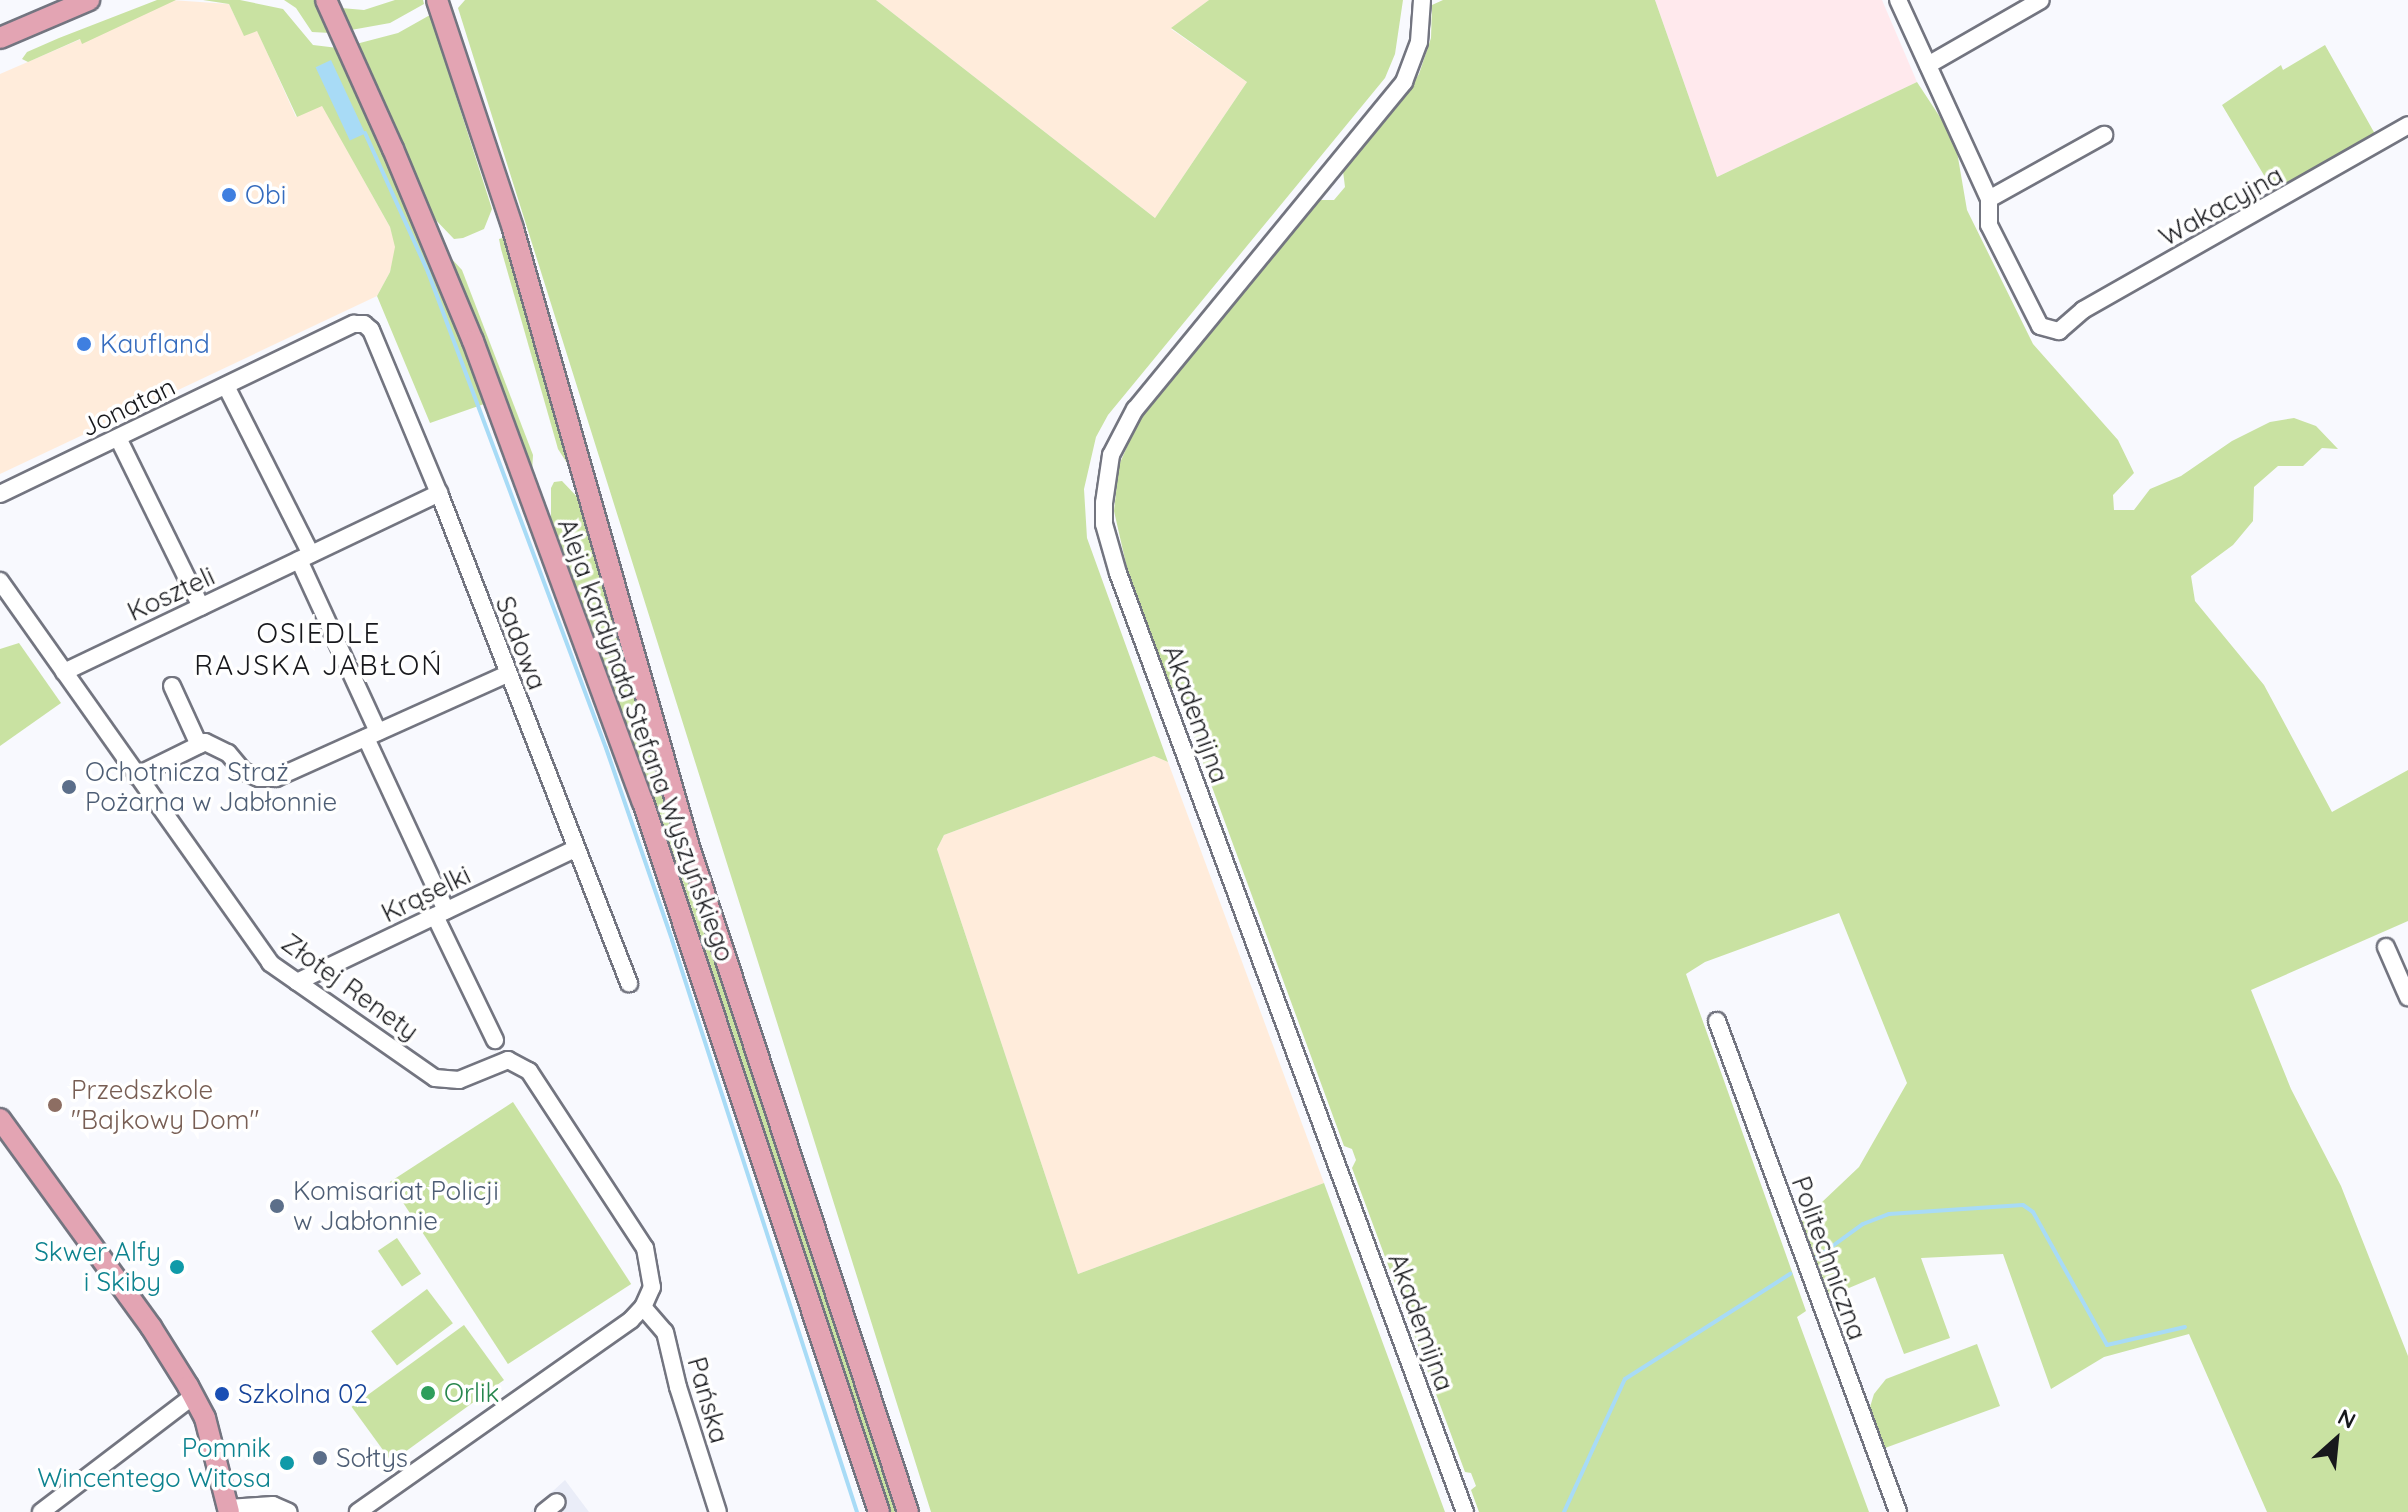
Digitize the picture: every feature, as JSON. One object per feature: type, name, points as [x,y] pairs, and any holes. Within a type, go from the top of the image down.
[{"type":"main road","name":"Aleja kardynała Stefana Wyszyńskiego","points":[[326,0],[467,327],[638,787],[879,1512]]},
{"type":"main road","name":"Aleja kardynała Stefana Wyszyńskiego","points":[[437,0],[513,229],[689,847],[908,1512]]},
{"type":"main road","points":[[0,38],[81,1]]},
{"type":"main road","points":[[0,1119],[154,1331],[193,1396],[209,1433],[228,1510]]},
{"type":"street","name":"Akademijna","points":[[1422,0],[1419,42],[1398,91],[1124,425],[1108,465],[1104,514],[1118,573],[1465,1512]]},
{"type":"street","points":[[1898,0],[1989,199],[2104,135]]},
{"type":"street","points":[[1928,65],[2041,0]]},
{"type":"street","name":"Wakacyjna","points":[[1989,199],[1989,225],[2040,326],[2059,331],[2083,310],[2408,125]]},
{"type":"street","name":"Jonatan","points":[[0,494],[354,324],[364,324]]},
{"type":"street","name":"Sadowa","points":[[364,324],[371,330],[439,493],[629,983]]},
{"type":"street","points":[[226,386],[305,557],[440,913],[495,1040]]},
{"type":"street","points":[[118,438],[201,607]]},
{"type":"street","name":"Koszteli","points":[[64,672],[439,493]]},
{"type":"street","name":"Złotej Renety","points":[[0,581],[266,959],[429,1074],[444,1081],[459,1080],[508,1060],[529,1071],[645,1248],[652,1275],[650,1296],[643,1307]]},
{"type":"street","points":[[136,776],[205,742],[217,745],[243,771],[259,778],[276,778],[507,674]]},
{"type":"street","points":[[172,686],[199,745]]},
{"type":"street","name":"Krąselki","points":[[297,982],[575,849]]},
{"type":"street","points":[[2386,947],[2408,997]]},
{"type":"street","name":"Politechniczna","points":[[1717,1021],[1898,1512]]},
{"type":"street","points":[[358,1512],[631,1320],[643,1307]]},
{"type":"street","name":"Pańska","points":[[643,1307],[665,1332],[687,1417],[718,1512]]},
{"type":"street","points":[[41,1512],[193,1396]]},
{"type":"street","points":[[228,1510],[273,1505],[289,1512]]},
{"type":"shaded area","points":[[171,0],[229,4],[244,35],[257,30],[296,117],[322,105],[390,227],[396,247],[390,272],[377,296],[0,474],[0,74]]},
{"type":"shaded area","points":[[876,0],[1209,0],[1171,29],[1247,82],[1155,218]]},
{"type":"shaded area","points":[[1655,0],[1882,0],[1917,82],[1717,177]]},
{"type":"shaded area","points":[[1154,756],[1168,762],[1324,1183],[1078,1274],[937,849],[944,835]]},
{"type":"shaded area","points":[[565,1480],[589,1512],[530,1512]]},
{"type":"green space","points":[[157,0],[176,0],[82,44],[80,39],[28,62],[22,59],[27,52],[59,38]]},
{"type":"green space","points":[[203,0],[240,0],[283,9],[313,45],[338,48],[391,167],[487,403],[430,423],[377,296],[390,272],[395,247],[390,227],[322,106],[297,117],[257,31],[244,36],[229,4]]},
{"type":"green space","points":[[284,0],[314,0],[331,33],[312,32],[296,8]]},
{"type":"green space","points":[[395,0],[423,0],[424,4],[390,23],[351,30],[341,8],[364,10]]},
{"type":"green space","points":[[465,0],[876,0],[1155,218],[1247,82],[1171,28],[1209,0],[1403,0],[1395,54],[1385,78],[1108,415],[1096,437],[1084,489],[1087,538],[1168,762],[1154,756],[944,835],[937,849],[1078,1274],[1324,1183],[1445,1512],[931,1512],[458,8]]},
{"type":"green space","points":[[1443,0],[1655,0],[1717,177],[1917,82],[1955,140],[1967,210],[2033,344],[2118,440],[2134,473],[2113,495],[2114,510],[2134,510],[2150,489],[2181,476],[2232,441],[2270,422],[2294,418],[2316,426],[2338,449],[2322,448],[2303,466],[2278,466],[2254,487],[2253,521],[2233,545],[2191,576],[2195,601],[2264,685],[2332,812],[2408,770],[2408,921],[2251,990],[2291,1089],[2341,1186],[2408,1356],[2408,1512],[2267,1512],[2189,1334],[2104,1357],[2051,1389],[2003,1254],[1921,1258],[1950,1338],[1904,1354],[1875,1277],[1830,1296],[1801,1222],[1859,1167],[1907,1083],[1839,913],[1705,962],[1686,974],[1806,1311],[1797,1317],[1869,1512],[1479,1512],[1471,1490],[1476,1486],[1471,1473],[1465,1472],[1352,1168],[1356,1160],[1352,1149],[1344,1146],[1194,738],[1198,733],[1193,721],[1188,721],[1177,687],[1170,689],[1129,577],[1114,511],[1119,465],[1139,420],[1320,200],[1334,200],[1345,187],[1343,171],[1400,103],[1419,74],[1431,38],[1432,5]]},
{"type":"green space","points":[[430,15],[492,209],[484,229],[463,238],[454,239],[431,215],[356,44],[398,33]]},
{"type":"green space","points":[[2325,45],[2375,134],[2274,192],[2222,105],[2281,65],[2283,70]]},
{"type":"green space","points":[[506,237],[571,459],[567,463],[558,449],[501,249],[499,239]]},
{"type":"green space","points":[[449,256],[462,270],[533,455],[532,472]]},
{"type":"green space","points":[[562,481],[582,502],[903,1512],[891,1512],[676,861],[551,518],[551,488],[554,482]]},
{"type":"green space","points":[[19,643],[61,703],[0,746],[0,649]]},
{"type":"green space","points":[[513,1102],[631,1284],[508,1364],[390,1182]]},
{"type":"green space","points":[[397,1238],[421,1274],[402,1287],[378,1251]]},
{"type":"green space","points":[[427,1289],[453,1323],[397,1365],[371,1331]]},
{"type":"green space","name":"Orlik","points":[[464,1325],[504,1380],[392,1462],[352,1407]]},
{"type":"green space","points":[[1977,1344],[2000,1406],[1885,1448],[1870,1407],[1874,1394],[1886,1379]]},
{"type":"water","points":[[331,60],[365,133],[350,141],[316,67]]},
{"type":"waterway","points":[[365,133],[428,272],[606,748],[672,940],[857,1512]]},
{"type":"waterway","points":[[1816,1258],[1863,1224],[1889,1214],[2023,1205],[2033,1212],[2107,1345],[2185,1327]]},
{"type":"waterway","points":[[1564,1512],[1625,1379],[1790,1274]]},
{"type":"place","name":"Obi","points":[[229,195]]},
{"type":"place","name":"Kaufland","points":[[84,344]]},
{"type":"place","name":"Ochotnicza Straż Pożarna w Jabłonnie","points":[[69,787]]},
{"type":"place","name":"Przedszkole \"Bajkowy Dom\"","points":[[55,1105]]},
{"type":"place","name":"Komisariat Policji w Jabłonnie","points":[[277,1206]]},
{"type":"place","name":"Skwer Alfy i Skiby","points":[[177,1267]]},
{"type":"place","name":"Orlik","points":[[428,1393]]},
{"type":"place","name":"Szkolna 02","points":[[222,1394]]},
{"type":"place","name":"Sołtys","points":[[320,1458]]},
{"type":"place","name":"Pomnik Wincentego Witosa","points":[[287,1463]]},
{"type":"district","name":"OSIEDLE RAJSKA JABŁOŃ","points":[[319,649]]}]
